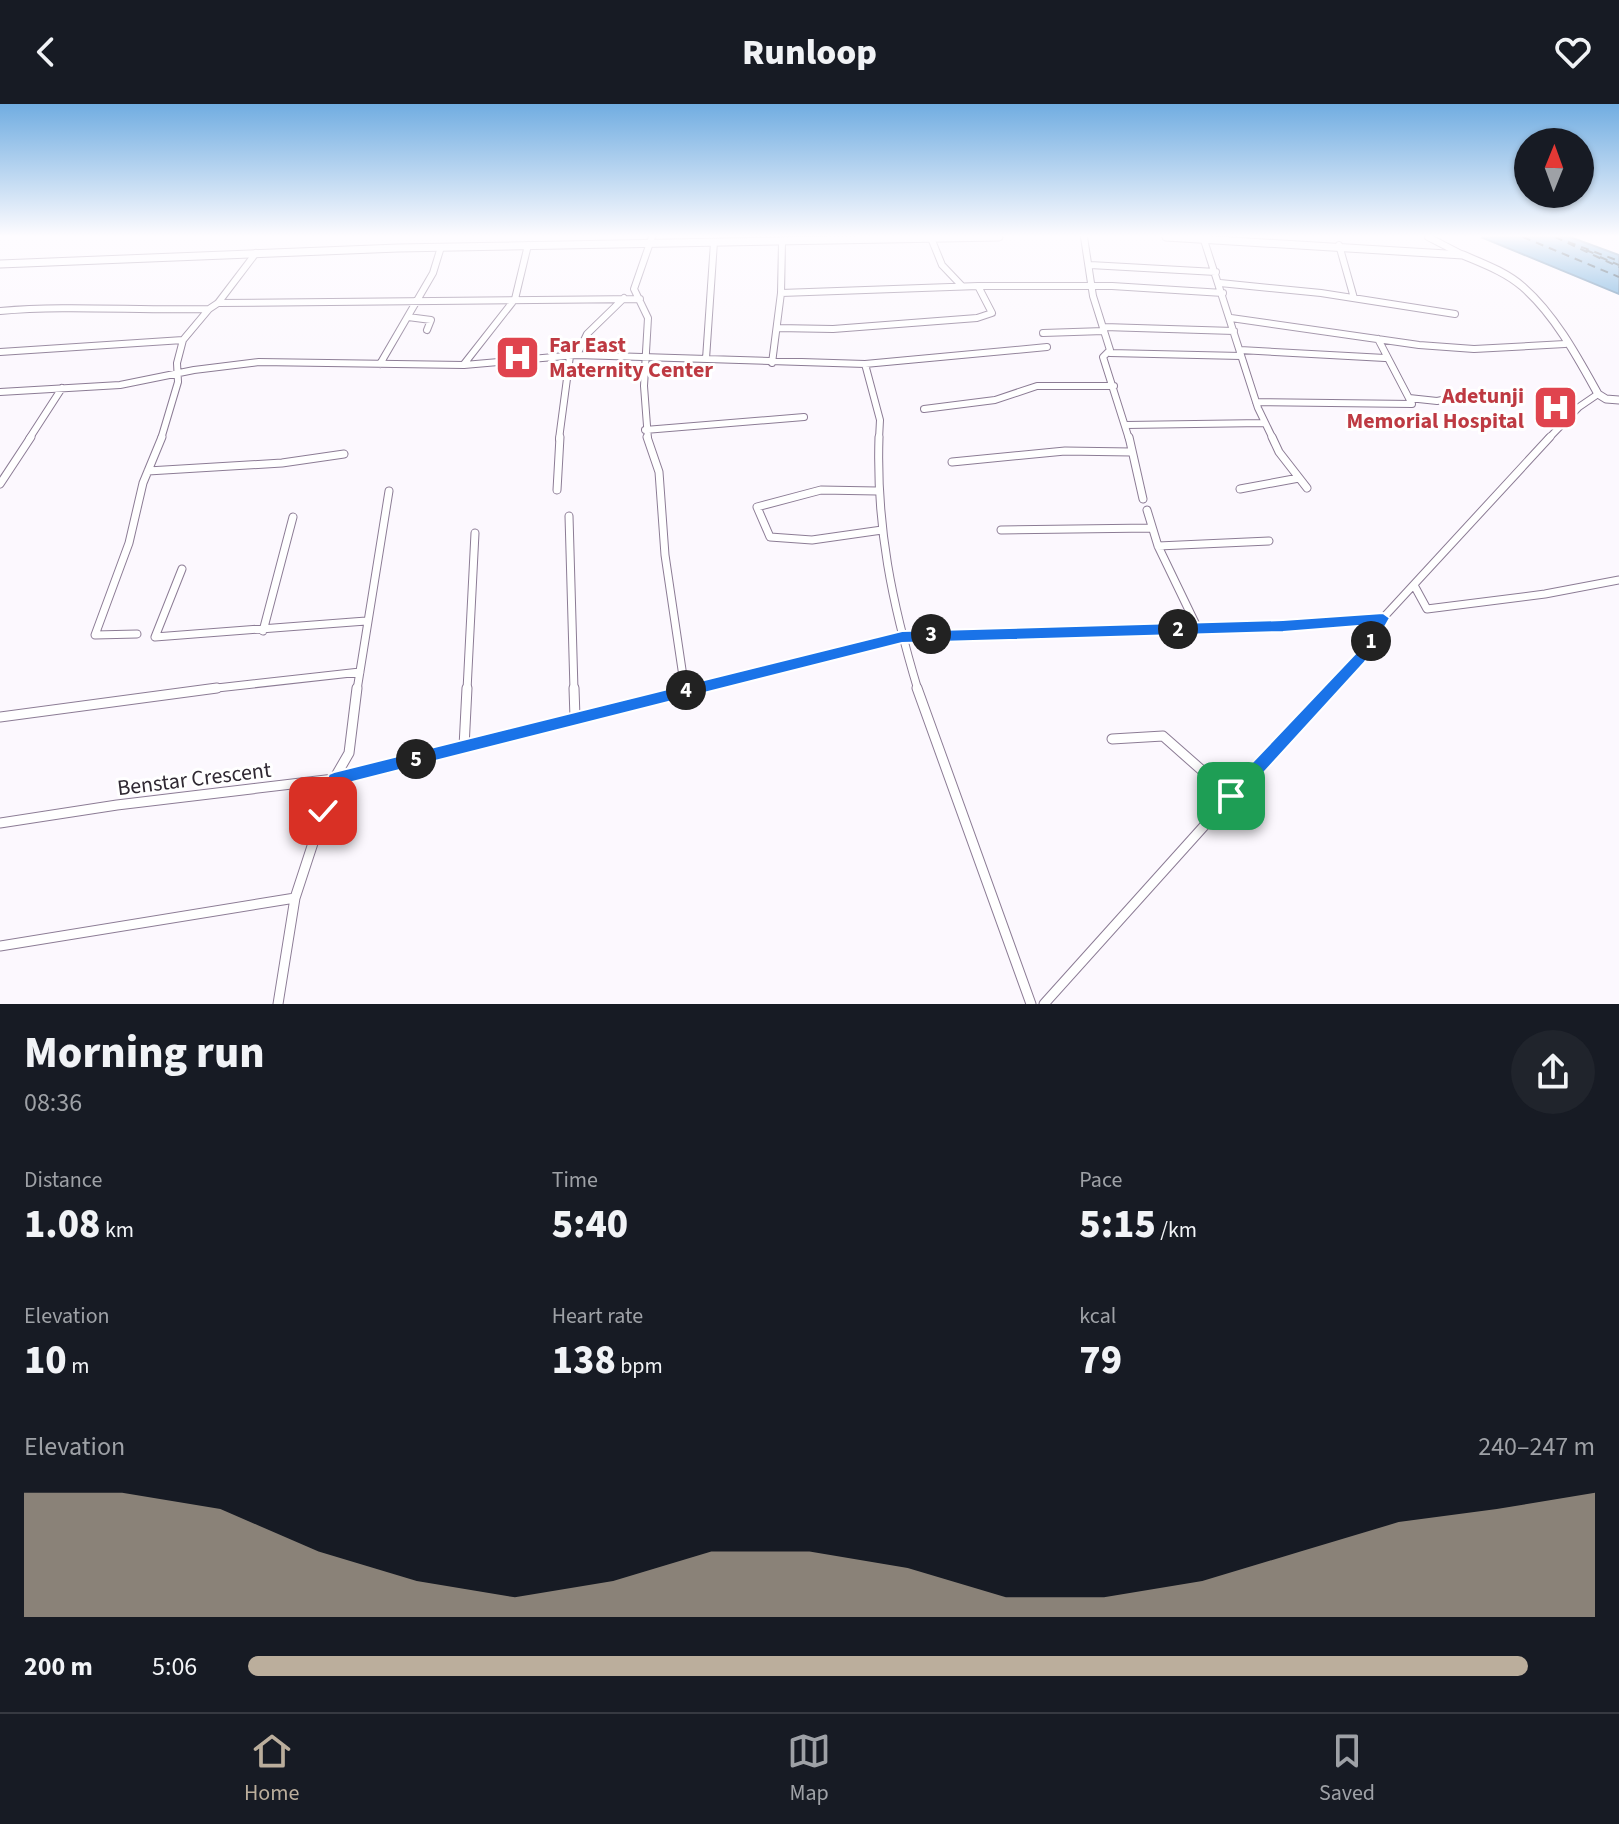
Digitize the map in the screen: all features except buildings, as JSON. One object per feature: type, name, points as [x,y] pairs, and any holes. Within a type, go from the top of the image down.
[{"type":"main road","points":[[1510,279],[1536,302],[1598,394],[1606,399],[1619,400]]},
{"type":"street","points":[[137,634],[95,635],[129,543],[148,471],[165,429],[183,340],[236,279]]},
{"type":"street","points":[[380,364],[428,279]]},
{"type":"street","points":[[464,365],[515,299],[520,279]]},
{"type":"street","points":[[557,490],[560,427],[574,356],[587,334],[634,289],[637,279]]},
{"type":"street","points":[[706,359],[711,279]]},
{"type":"street","points":[[772,363],[781,279]]},
{"type":"street","points":[[955,279],[961,285]]},
{"type":"street","points":[[1091,279],[1110,353]]},
{"type":"street","points":[[1219,279],[1264,423],[1279,452],[1307,488]]},
{"type":"street","points":[[1349,279],[1354,298]]},
{"type":"street","points":[[1220,283],[1354,298],[1455,314]]},
{"type":"street","points":[[781,293],[961,285],[1091,286],[1223,293]]},
{"type":"street","points":[[777,328],[833,329],[987,316],[992,313],[978,286]]},
{"type":"street","points":[[634,289],[648,318],[645,430],[659,472],[665,555],[685,690]]},
{"type":"street","points":[[218,303],[640,299]]},
{"type":"street","points":[[2,312],[47,307],[125,311],[209,309]]},
{"type":"street","points":[[408,317],[431,320],[427,330]]},
{"type":"street","points":[[1231,318],[1474,349],[1565,344]]},
{"type":"street","points":[[1043,333],[1104,329],[1234,331]]},
{"type":"street","points":[[1256,402],[1412,404],[1385,358],[1378,339]]},
{"type":"street","points":[[0,352],[183,340]]},
{"type":"street","points":[[0,392],[120,385],[259,362],[464,365],[574,356],[865,364],[1047,347]]},
{"type":"street","points":[[1143,499],[1126,425],[1103,357],[1110,353],[1240,353],[1385,358]]},
{"type":"street","points":[[865,364],[880,420],[877,491],[902,637],[925,715],[1031,1004]]},
{"type":"street","points":[[924,409],[995,400],[1037,386],[1114,386]]},
{"type":"street","points":[[0,484],[62,388]]},
{"type":"street","points":[[1044,1004],[1349,670],[1383,618],[1415,587],[1549,438],[1579,407],[1598,394]]},
{"type":"street","points":[[1409,398],[1437,401],[1467,395]]},
{"type":"street","points":[[645,430],[804,417]]},
{"type":"street","points":[[1126,425],[1264,423]]},
{"type":"street","points":[[952,462],[1042,452],[1131,452]]},
{"type":"street","points":[[148,471],[282,463],[344,454]]},
{"type":"street","points":[[1240,489],[1299,478]]},
{"type":"street","points":[[877,491],[838,489],[806,492],[757,507],[770,537],[776,539],[882,530]]},
{"type":"street","points":[[278,1004],[295,898],[334,779],[349,753],[366,621],[389,491]]},
{"type":"street","points":[[1147,510],[1158,546],[1198,629]]},
{"type":"street","points":[[569,516],[575,718]]},
{"type":"street","points":[[263,631],[293,517]]},
{"type":"street","points":[[1001,530],[1151,528]]},
{"type":"street","points":[[464,747],[475,533]]},
{"type":"street","points":[[1158,546],[1269,541]]},
{"type":"street","points":[[182,569],[155,637],[366,621]]},
{"type":"street","points":[[1415,587],[1427,609],[1545,594],[1619,580]]},
{"type":"street","name":"Benstar Crescent","points":[[0,823],[117,805],[334,779],[902,637],[1198,629],[1383,618]]},
{"type":"street","points":[[0,717],[134,697],[360,672]]},
{"type":"street","points":[[1112,739],[1163,736],[1231,796]]},
{"type":"street","points":[[0,946],[295,898]]},
{"type":"water","points":[[1583,279],[1619,279],[1619,294]]},
{"type":"place","name":"Far East Maternity Center","points":[[518,357]]},
{"type":"place","name":"Adetunji Memorial Hospital","points":[[1555,408]]},
{"type":"route","points":[[323,811],[334,779],[902,637],[1018,631],[1283,626],[1383,618],[1360,658],[1231,796]]}]
